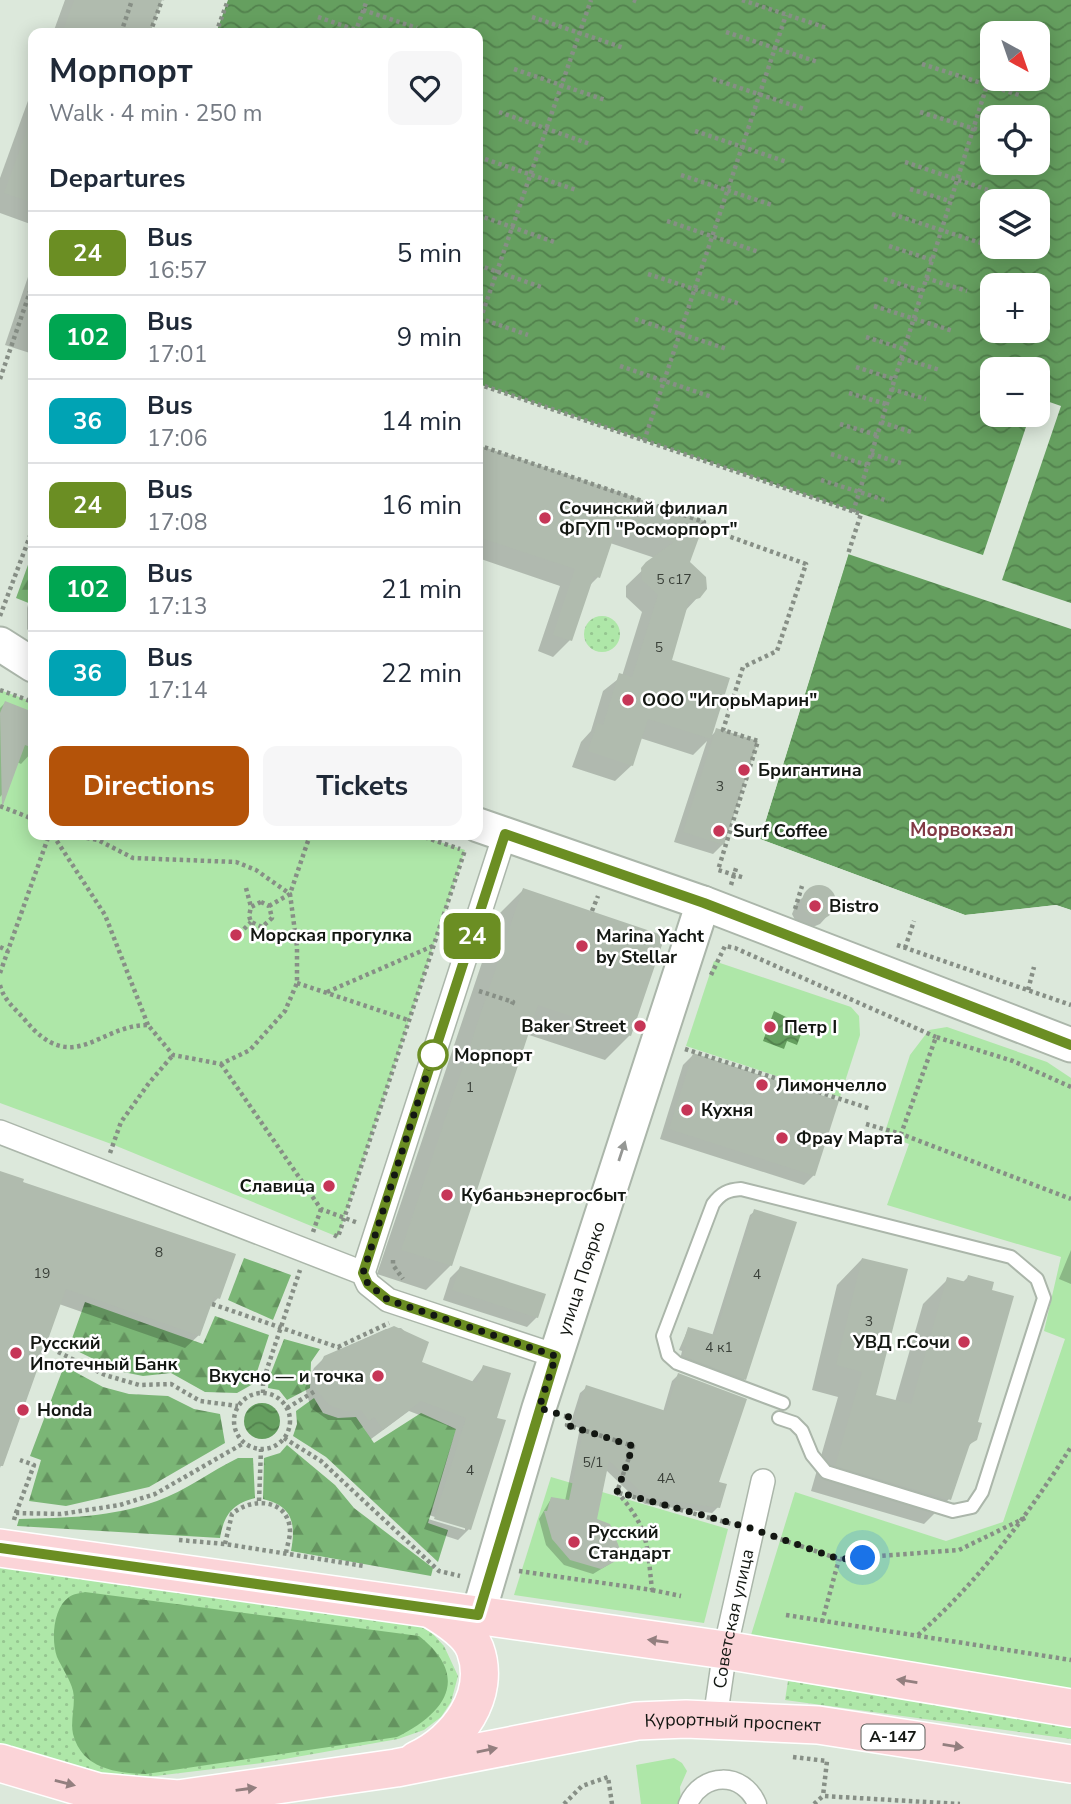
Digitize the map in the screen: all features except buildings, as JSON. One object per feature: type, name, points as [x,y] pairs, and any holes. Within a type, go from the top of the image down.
[{"type":"main road","points":[[0,645],[28,662]]},
{"type":"main road","points":[[483,836],[716,896],[1071,1045]]},
{"type":"main road","name":"улица Поярко","points":[[477,1632],[539,1408],[716,896]]},
{"type":"main road","points":[[6,1538],[428,1607],[462,1631],[725,1650],[1071,1708]]},
{"type":"main road","name":"Курортный проспект","points":[[396,1768],[440,1746],[467,1718],[478,1686],[477,1632]]},
{"type":"main road","name":"Курортный проспект","points":[[0,1763],[98,1792],[169,1801],[396,1768],[637,1721],[715,1718],[818,1725],[1071,1764]]},
{"type":"street","points":[[481,840],[432,1056],[363,1273],[368,1284],[388,1300],[556,1356]]},
{"type":"street","points":[[0,1132],[363,1273]]},
{"type":"street","name":"Советская улица","points":[[715,1718],[725,1650],[750,1528],[763,1481]]},
{"type":"street","points":[[688,1804],[700,1787],[712,1780],[726,1779],[745,1786],[757,1804]]},
{"type":"lane","points":[[779,1418],[794,1423],[802,1431],[812,1455],[826,1472],[953,1511],[972,1507],[982,1492],[1044,1298],[1042,1286],[1011,1257],[741,1189],[730,1190],[719,1195],[713,1204],[663,1336],[664,1346],[677,1363],[783,1403]]},
{"type":"path","points":[[123,28],[132,0]]},
{"type":"path","points":[[152,28],[162,0]]},
{"type":"path","points":[[218,28],[228,0]]},
{"type":"path","points":[[356,28],[366,0]]},
{"type":"path","points":[[483,307],[591,0]]},
{"type":"path","points":[[742,0],[827,28]]},
{"type":"path","points":[[363,10],[416,28]]},
{"type":"path","points":[[644,441],[786,15]]},
{"type":"path","points":[[318,17],[345,28]]},
{"type":"path","points":[[532,17],[624,48]]},
{"type":"path","points":[[726,32],[818,62]]},
{"type":"path","points":[[922,64],[980,83]]},
{"type":"path","points":[[514,69],[605,100]]},
{"type":"path","points":[[713,79],[804,109]]},
{"type":"path","points":[[853,512],[985,91]]},
{"type":"path","points":[[1006,91],[1022,96]]},
{"type":"path","points":[[499,112],[590,144]]},
{"type":"path","points":[[920,112],[980,130]]},
{"type":"path","points":[[695,131],[787,162]]},
{"type":"path","points":[[485,159],[576,190]]},
{"type":"path","points":[[905,162],[985,189]]},
{"type":"path","points":[[681,175],[772,205]]},
{"type":"path","points":[[910,189],[950,201]]},
{"type":"path","points":[[892,214],[980,243]]},
{"type":"path","points":[[483,217],[557,243]]},
{"type":"path","points":[[667,221],[759,252]]},
{"type":"path","points":[[889,246],[932,260]]},
{"type":"path","points":[[483,267],[544,288]]},
{"type":"path","points":[[648,274],[740,304]]},
{"type":"path","points":[[926,278],[967,291]]},
{"type":"path","points":[[884,279],[922,291]]},
{"type":"path","points":[[0,379],[28,298]]},
{"type":"path","points":[[874,306],[953,331]]},
{"type":"path","points":[[483,319],[528,335]]},
{"type":"path","points":[[635,319],[727,349]]},
{"type":"path","points":[[866,337],[904,349]]},
{"type":"path","points":[[901,358],[940,370]]},
{"type":"path","points":[[620,366],[712,397]]},
{"type":"path","points":[[856,367],[894,379]]},
{"type":"path","points":[[483,386],[861,514],[848,554]]},
{"type":"path","points":[[891,389],[926,400]]},
{"type":"path","points":[[849,393],[886,404]]},
{"type":"path","points":[[881,422],[914,433]]},
{"type":"path","points":[[840,424],[877,435]]},
{"type":"path","points":[[483,447],[704,522],[703,527],[806,564],[777,651],[743,667],[723,730],[758,741],[718,870],[745,878]]},
{"type":"path","points":[[831,454],[867,465]]},
{"type":"path","points":[[871,454],[901,463]]},
{"type":"path","points":[[821,480],[888,501]]},
{"type":"path","points":[[0,617],[28,541]]},
{"type":"path","points":[[0,690],[28,700]]},
{"type":"path","points":[[0,806],[28,818]]},
{"type":"path","points":[[0,973],[49,840]]},
{"type":"path","points":[[54,840],[104,915],[144,1007],[148,1025],[173,1055],[221,1064],[250,1051],[269,1032],[285,1011],[297,983],[297,947],[290,894],[308,840]]},
{"type":"path","points":[[98,840],[133,858],[236,862],[256,870],[290,894]]},
{"type":"path","points":[[338,1237],[433,946],[480,840]]},
{"type":"path","points":[[716,896],[734,875],[737,865]]},
{"type":"path","points":[[794,911],[802,887]]},
{"type":"path","points":[[246,888],[251,907],[251,922],[262,927]]},
{"type":"path","points":[[269,906],[290,894]]},
{"type":"path","points":[[251,907],[261,902],[269,906],[272,918],[262,927]]},
{"type":"path","points":[[905,948],[914,921]]},
{"type":"path","points":[[244,929],[251,922]]},
{"type":"path","points":[[262,927],[265,942]]},
{"type":"path","points":[[326,993],[433,946]]},
{"type":"path","points":[[725,946],[936,1037],[1013,1061],[1071,1087]]},
{"type":"path","points":[[0,947],[8,951]]},
{"type":"path","points":[[1028,990],[1034,967]]},
{"type":"path","points":[[475,1004],[484,979]]},
{"type":"path","points":[[297,983],[408,1020]]},
{"type":"path","points":[[0,985],[3,997],[37,1034],[50,1042],[87,1046],[123,1028],[148,1025]]},
{"type":"path","points":[[479,991],[513,1002],[511,1006]]},
{"type":"path","points":[[901,1134],[936,1037]]},
{"type":"path","points":[[678,1046],[871,1109]]},
{"type":"path","points":[[103,1172],[121,1122],[173,1055]]},
{"type":"path","points":[[221,1064],[321,1209],[263,1381],[263,1393]]},
{"type":"path","points":[[866,1124],[901,1134],[1071,1199]]},
{"type":"path","points":[[394,1250],[393,1265],[410,1285]]},
{"type":"path","points":[[212,1304],[339,1348],[399,1318]]},
{"type":"path","points":[[58,1352],[105,1375],[139,1384],[171,1384],[200,1401],[238,1406]]},
{"type":"path","points":[[286,1408],[317,1390]]},
{"type":"path","points":[[263,1393],[277,1397],[286,1408],[290,1422],[284,1438],[275,1446],[261,1449],[244,1443],[234,1427],[238,1406],[249,1396],[263,1393]]},
{"type":"path","points":[[539,1408],[569,1417],[567,1425],[633,1446],[617,1492]]},
{"type":"path","points":[[284,1438],[321,1461],[439,1571]]},
{"type":"path","points":[[16,1513],[61,1514],[120,1505],[155,1494],[244,1443]]},
{"type":"path","points":[[918,1635],[948,1608],[1027,1517],[1071,1447]]},
{"type":"path","points":[[259,1502],[261,1449]]},
{"type":"path","points":[[6,1538],[34,1465],[20,1460]]},
{"type":"path","points":[[617,1492],[750,1528],[839,1559],[960,1550],[1027,1517]]},
{"type":"path","points":[[617,1492],[639,1516],[647,1539],[652,1590]]},
{"type":"path","points":[[225,1544],[232,1514],[241,1506],[259,1502],[278,1508],[289,1524],[286,1553]]},
{"type":"path","points":[[822,1622],[839,1559]]},
{"type":"path","points":[[513,1571],[681,1596]]},
{"type":"path","points":[[786,1615],[1071,1660]]},
{"type":"path","points":[[793,1757],[827,1761],[823,1796],[814,1804]]},
{"type":"path","points":[[565,1804],[582,1786],[608,1777],[612,1804]]},
{"type":"path","points":[[823,1796],[851,1801],[960,1804]]},
{"type":"shaded area","points":[[602,616],[614,622],[620,634],[614,646],[602,652],[590,646],[584,634],[590,622]]},
{"type":"shaded area","points":[[0,690],[28,700],[28,840],[434,840],[465,850],[338,1237],[114,1145],[0,1103]]},
{"type":"shaded area","points":[[714,961],[851,1007],[859,1016],[860,1035],[840,1097],[686,1046]]},
{"type":"shaded area","points":[[947,1027],[1047,1062],[1071,1078],[1071,1689],[751,1635],[795,1492],[946,1541],[1003,1522],[1065,1339],[1044,1331],[1061,1257],[887,1205],[909,1144],[884,1135],[910,1055],[929,1030]]},
{"type":"shaded area","points":[[551,1477],[728,1529],[704,1623],[514,1595]]},
{"type":"shaded area","points":[[0,1564],[410,1621],[432,1633],[444,1646],[458,1676],[451,1702],[441,1717],[424,1730],[398,1739],[262,1763],[123,1780],[0,1747]]},
{"type":"shaded area","points":[[788,1681],[1071,1722],[1071,1739],[785,1700]]},
{"type":"shaded area","points":[[674,1758],[682,1763],[687,1771],[680,1787],[681,1804],[641,1804],[636,1765]]},
{"type":"green space","points":[[28,565],[28,603],[16,598]]},
{"type":"green space","points":[[244,1258],[291,1275],[273,1320],[228,1300]]},
{"type":"green space","points":[[85,1302],[203,1344],[215,1316],[269,1335],[253,1384],[237,1393],[205,1392],[171,1373],[143,1376],[118,1371],[69,1347]]},
{"type":"green space","points":[[284,1339],[320,1349],[311,1362],[310,1388],[287,1400],[279,1390],[268,1388],[269,1378]]},
{"type":"green space","points":[[64,1366],[103,1387],[129,1394],[168,1396],[194,1409],[220,1414],[225,1443],[149,1487],[66,1506],[29,1501],[41,1460],[30,1456]]},
{"type":"green space","points":[[314,1398],[323,1413],[338,1418],[356,1417],[374,1443],[421,1413],[456,1429],[428,1523],[448,1530],[438,1562],[326,1457],[293,1436],[297,1424],[296,1411]]},
{"type":"green space","points":[[287,1445],[335,1485],[354,1508],[433,1568],[431,1576],[291,1551],[293,1532],[290,1518],[281,1506],[263,1499],[264,1458],[280,1453]]},
{"type":"green space","points":[[238,1458],[253,1458],[255,1498],[230,1512],[220,1538],[17,1526],[19,1519],[89,1516],[157,1501]]},
{"type":"green space","points":[[85,1592],[419,1636],[435,1651],[444,1666],[448,1680],[446,1693],[428,1717],[397,1737],[146,1774],[112,1770],[92,1762],[77,1746],[72,1729],[73,1691],[55,1650],[54,1633],[60,1609],[69,1597]]},
{"type":"water","points":[[228,0],[1071,0],[1071,910],[1056,905],[965,915],[760,839],[861,514],[483,386],[483,28],[218,28]]},
{"type":"water","points":[[774,1011],[804,1026],[797,1045],[787,1041],[784,1049],[763,1041]]},
{"type":"water","points":[[262,1403],[275,1408],[280,1421],[275,1434],[262,1439],[249,1434],[244,1421],[249,1408]]},
{"type":"pier","points":[[483,386],[983,555],[1026,427],[1050,427],[1050,402],[1061,406],[1002,580],[1071,603],[1071,629],[848,554],[760,839],[965,915],[1056,905],[1071,910],[1071,913],[1056,908],[964,919],[758,842],[857,516],[483,390]]},
{"type":"bus line","name":"24","points":[[0,1548],[478,1615],[556,1356],[388,1300],[368,1284],[363,1273],[505,834],[704,903],[1071,1045]]},
{"type":"place","name":"Сочинский филиал ФГУП \"Росморпорт\"","points":[[545,518]]},
{"type":"place","name":"ООО \"ИгорьМарин\"","points":[[628,700]]},
{"type":"place","name":"Бригантина","points":[[744,770]]},
{"type":"place","name":"Surf Coffee","points":[[719,831]]},
{"type":"place","name":"Bistro","points":[[815,906]]},
{"type":"place","name":"Морская прогулка","points":[[236,935]]},
{"type":"place","name":"Marina Yacht by Stellar","points":[[582,946]]},
{"type":"place","name":"Baker Street","points":[[640,1026]]},
{"type":"place","name":"Петр I","points":[[770,1027]]},
{"type":"place","name":"Морпорт","points":[[433,1055]]},
{"type":"place","name":"Лимончелло","points":[[762,1085]]},
{"type":"place","name":"Кухня","points":[[687,1110]]},
{"type":"place","name":"Фрау Марта","points":[[782,1138]]},
{"type":"place","name":"Славица","points":[[329,1186]]},
{"type":"place","name":"Кубаньэнергосбыт","points":[[447,1195]]},
{"type":"place","name":"УВД г.Сочи","points":[[964,1342]]},
{"type":"place","name":"Русский Ипотечный Банк","points":[[16,1353]]},
{"type":"place","name":"Вкусно — и точка","points":[[378,1376]]},
{"type":"place","name":"Honda","points":[[23,1410]]},
{"type":"place","name":"Русский Стандарт","points":[[574,1542]]},
{"type":"district","name":"Морвокзал","points":[[962,830]]},
{"type":"route","points":[[433,1055],[363,1273],[368,1284],[388,1300],[556,1356],[539,1408],[569,1417],[567,1425],[633,1446],[617,1492],[750,1528],[839,1559],[863,1558]]}]
